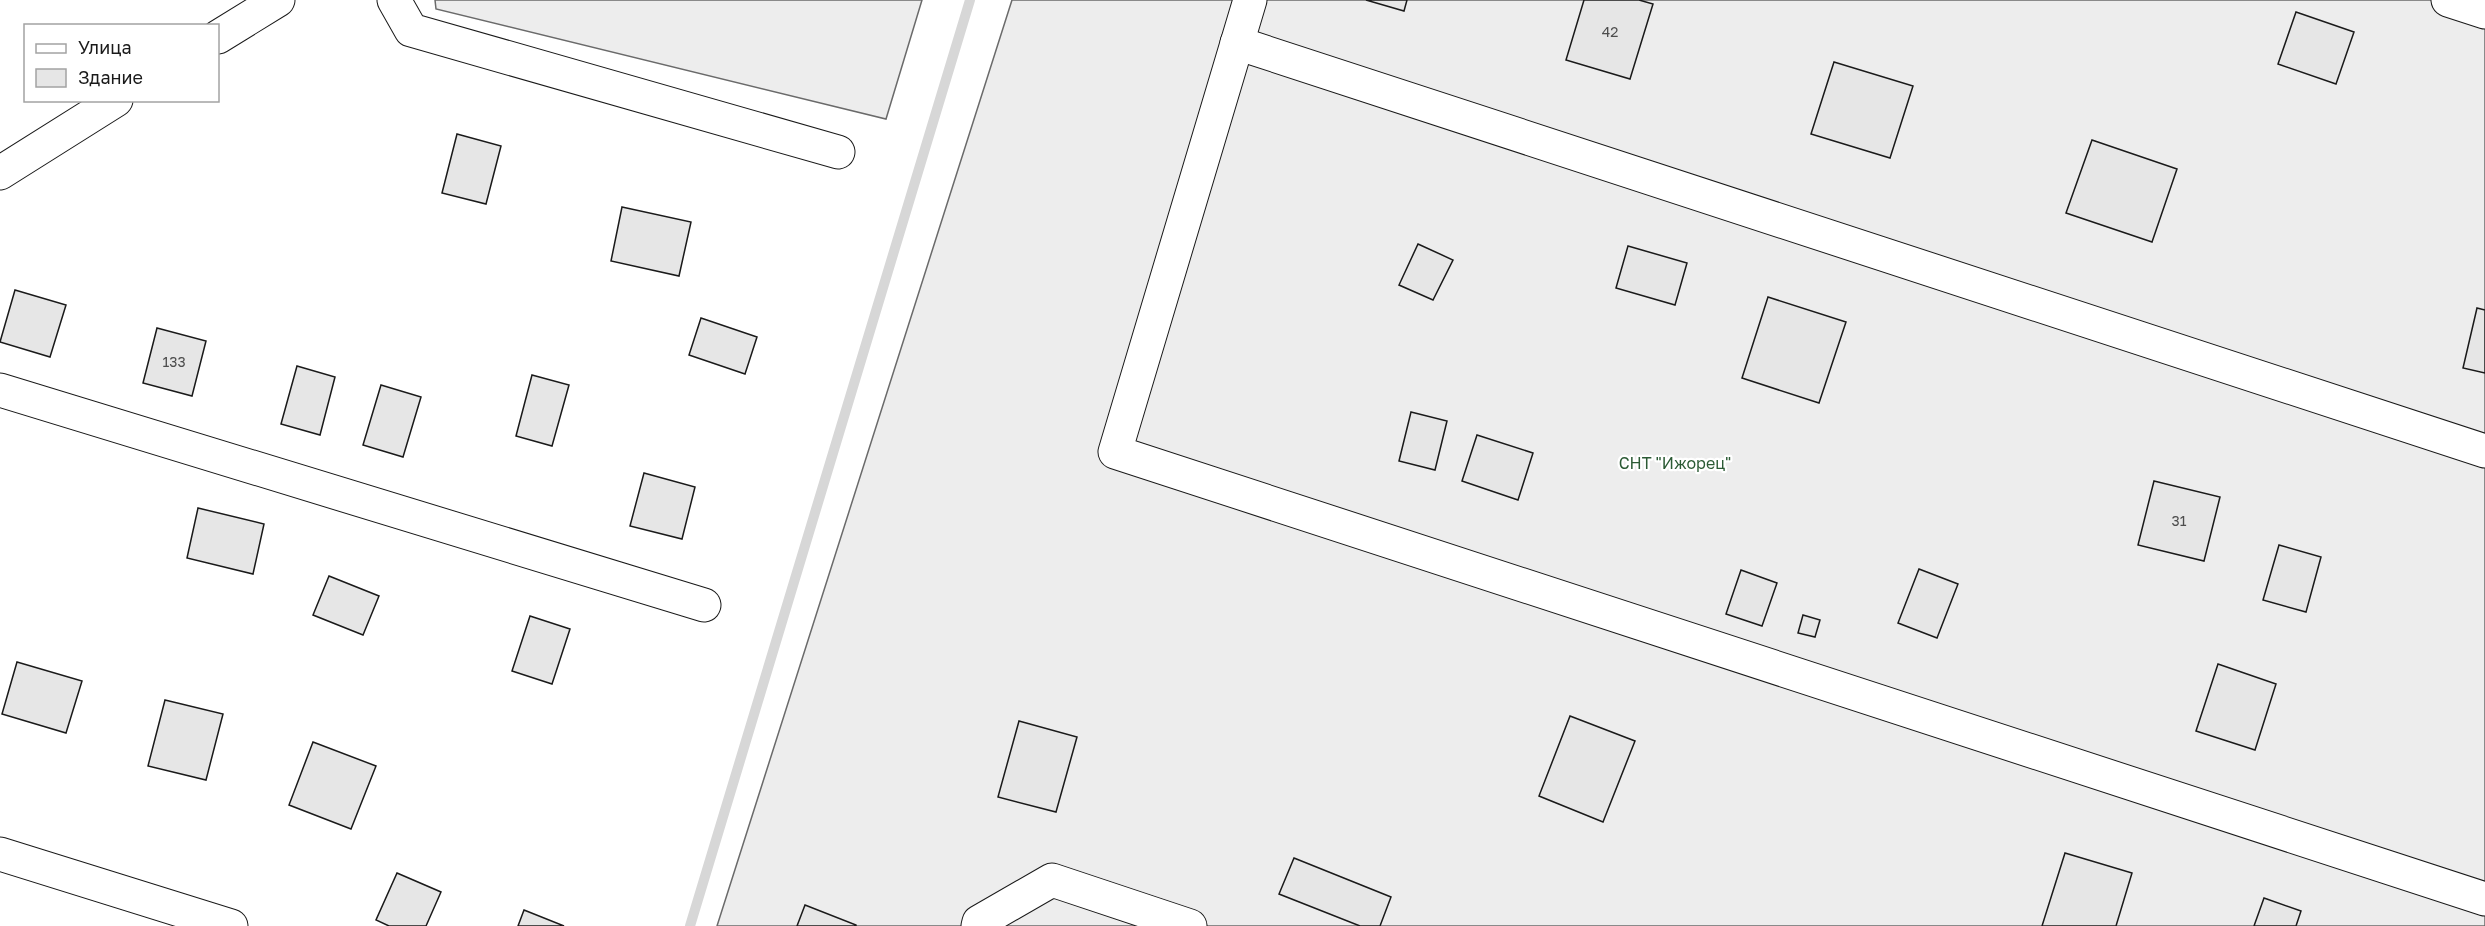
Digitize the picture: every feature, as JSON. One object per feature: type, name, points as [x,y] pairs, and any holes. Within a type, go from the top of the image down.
[{"type":"street","points":[[219,36],[278,0]]},
{"type":"street","points":[[394,0],[411,30],[838,152]]},
{"type":"street","points":[[1250,0],[1115,452],[2485,899]]},
{"type":"street","points":[[2448,0],[2485,12]]},
{"type":"street","points":[[1237,43],[2485,451]]},
{"type":"street","points":[[0,173],[113,102]]},
{"type":"street","points":[[0,390],[704,604]]},
{"type":"street","points":[[0,854],[231,926]]},
{"type":"street","points":[[978,926],[979,922],[1052,880],[1190,926]]},
{"type":"shaded area","points":[[435,0],[922,0],[886,119],[436,9]]},
{"type":"shaded area","name":"СНТ \"Ижорец\"","points":[[1012,0],[2485,0],[2485,926],[717,926]]},
{"type":"building","points":[[1366,0],[1407,0],[1404,11]]},
{"type":"building","points":[[1584,0],[1639,0],[1653,4],[1630,79],[1566,60]]},
{"type":"building","points":[[2296,12],[2354,32],[2336,84],[2278,64]]},
{"type":"building","points":[[1834,62],[1913,86],[1890,158],[1811,134]]},
{"type":"building","points":[[457,134],[501,146],[486,204],[442,193]]},
{"type":"building","points":[[2092,140],[2177,169],[2152,242],[2066,213]]},
{"type":"building","points":[[622,207],[691,222],[679,276],[611,261]]},
{"type":"building","points":[[1418,244],[1453,260],[1433,300],[1399,285]]},
{"type":"building","points":[[1628,246],[1687,263],[1675,305],[1616,288]]},
{"type":"building","points":[[15,290],[66,305],[50,357],[0,342]]},
{"type":"building","points":[[1768,297],[1846,322],[1819,403],[1742,378]]},
{"type":"building","points":[[2477,308],[2485,310],[2485,373],[2463,368]]},
{"type":"building","points":[[701,318],[757,337],[745,374],[689,355]]},
{"type":"building","points":[[157,328],[206,341],[192,396],[143,383]]},
{"type":"building","points":[[297,366],[335,377],[320,435],[281,424]]},
{"type":"building","points":[[532,375],[569,385],[552,446],[516,436]]},
{"type":"building","points":[[381,385],[421,397],[403,457],[363,445]]},
{"type":"building","points":[[1411,412],[1447,421],[1435,470],[1399,461]]},
{"type":"building","points":[[1477,435],[1533,453],[1518,500],[1462,481]]},
{"type":"building","points":[[644,473],[695,487],[682,539],[630,526]]},
{"type":"building","points":[[2154,481],[2220,497],[2204,561],[2138,545]]},
{"type":"building","points":[[198,508],[264,524],[253,574],[187,558]]},
{"type":"building","points":[[2279,545],[2321,557],[2306,612],[2263,600]]},
{"type":"building","points":[[1919,569],[1958,584],[1937,638],[1898,623]]},
{"type":"building","points":[[1741,570],[1777,583],[1762,626],[1726,614]]},
{"type":"building","points":[[329,576],[379,596],[363,635],[313,615]]},
{"type":"building","points":[[1803,615],[1820,620],[1815,637],[1798,633]]},
{"type":"building","points":[[530,616],[570,629],[552,684],[512,671]]},
{"type":"building","points":[[17,662],[82,681],[66,733],[2,714]]},
{"type":"building","points":[[2218,664],[2276,684],[2255,750],[2196,731]]},
{"type":"building","points":[[165,700],[223,714],[206,780],[148,766]]},
{"type":"building","points":[[1570,716],[1635,741],[1603,822],[1539,796]]},
{"type":"building","points":[[1019,721],[1077,737],[1056,812],[998,797]]},
{"type":"building","points":[[313,742],[376,766],[351,829],[289,805]]},
{"type":"building","points":[[2065,853],[2132,873],[2116,926],[2042,926]]},
{"type":"building","points":[[1294,858],[1391,897],[1380,926],[1360,926],[1279,894]]},
{"type":"building","points":[[397,873],[441,892],[426,926],[389,926],[376,920]]},
{"type":"building","points":[[2264,898],[2301,911],[2296,926],[2254,926]]},
{"type":"building","points":[[805,905],[856,925],[856,926],[797,926]]},
{"type":"building","points":[[524,910],[564,926],[518,926]]},
{"type":"waterway","points":[[690,926],[970,0]]}]
